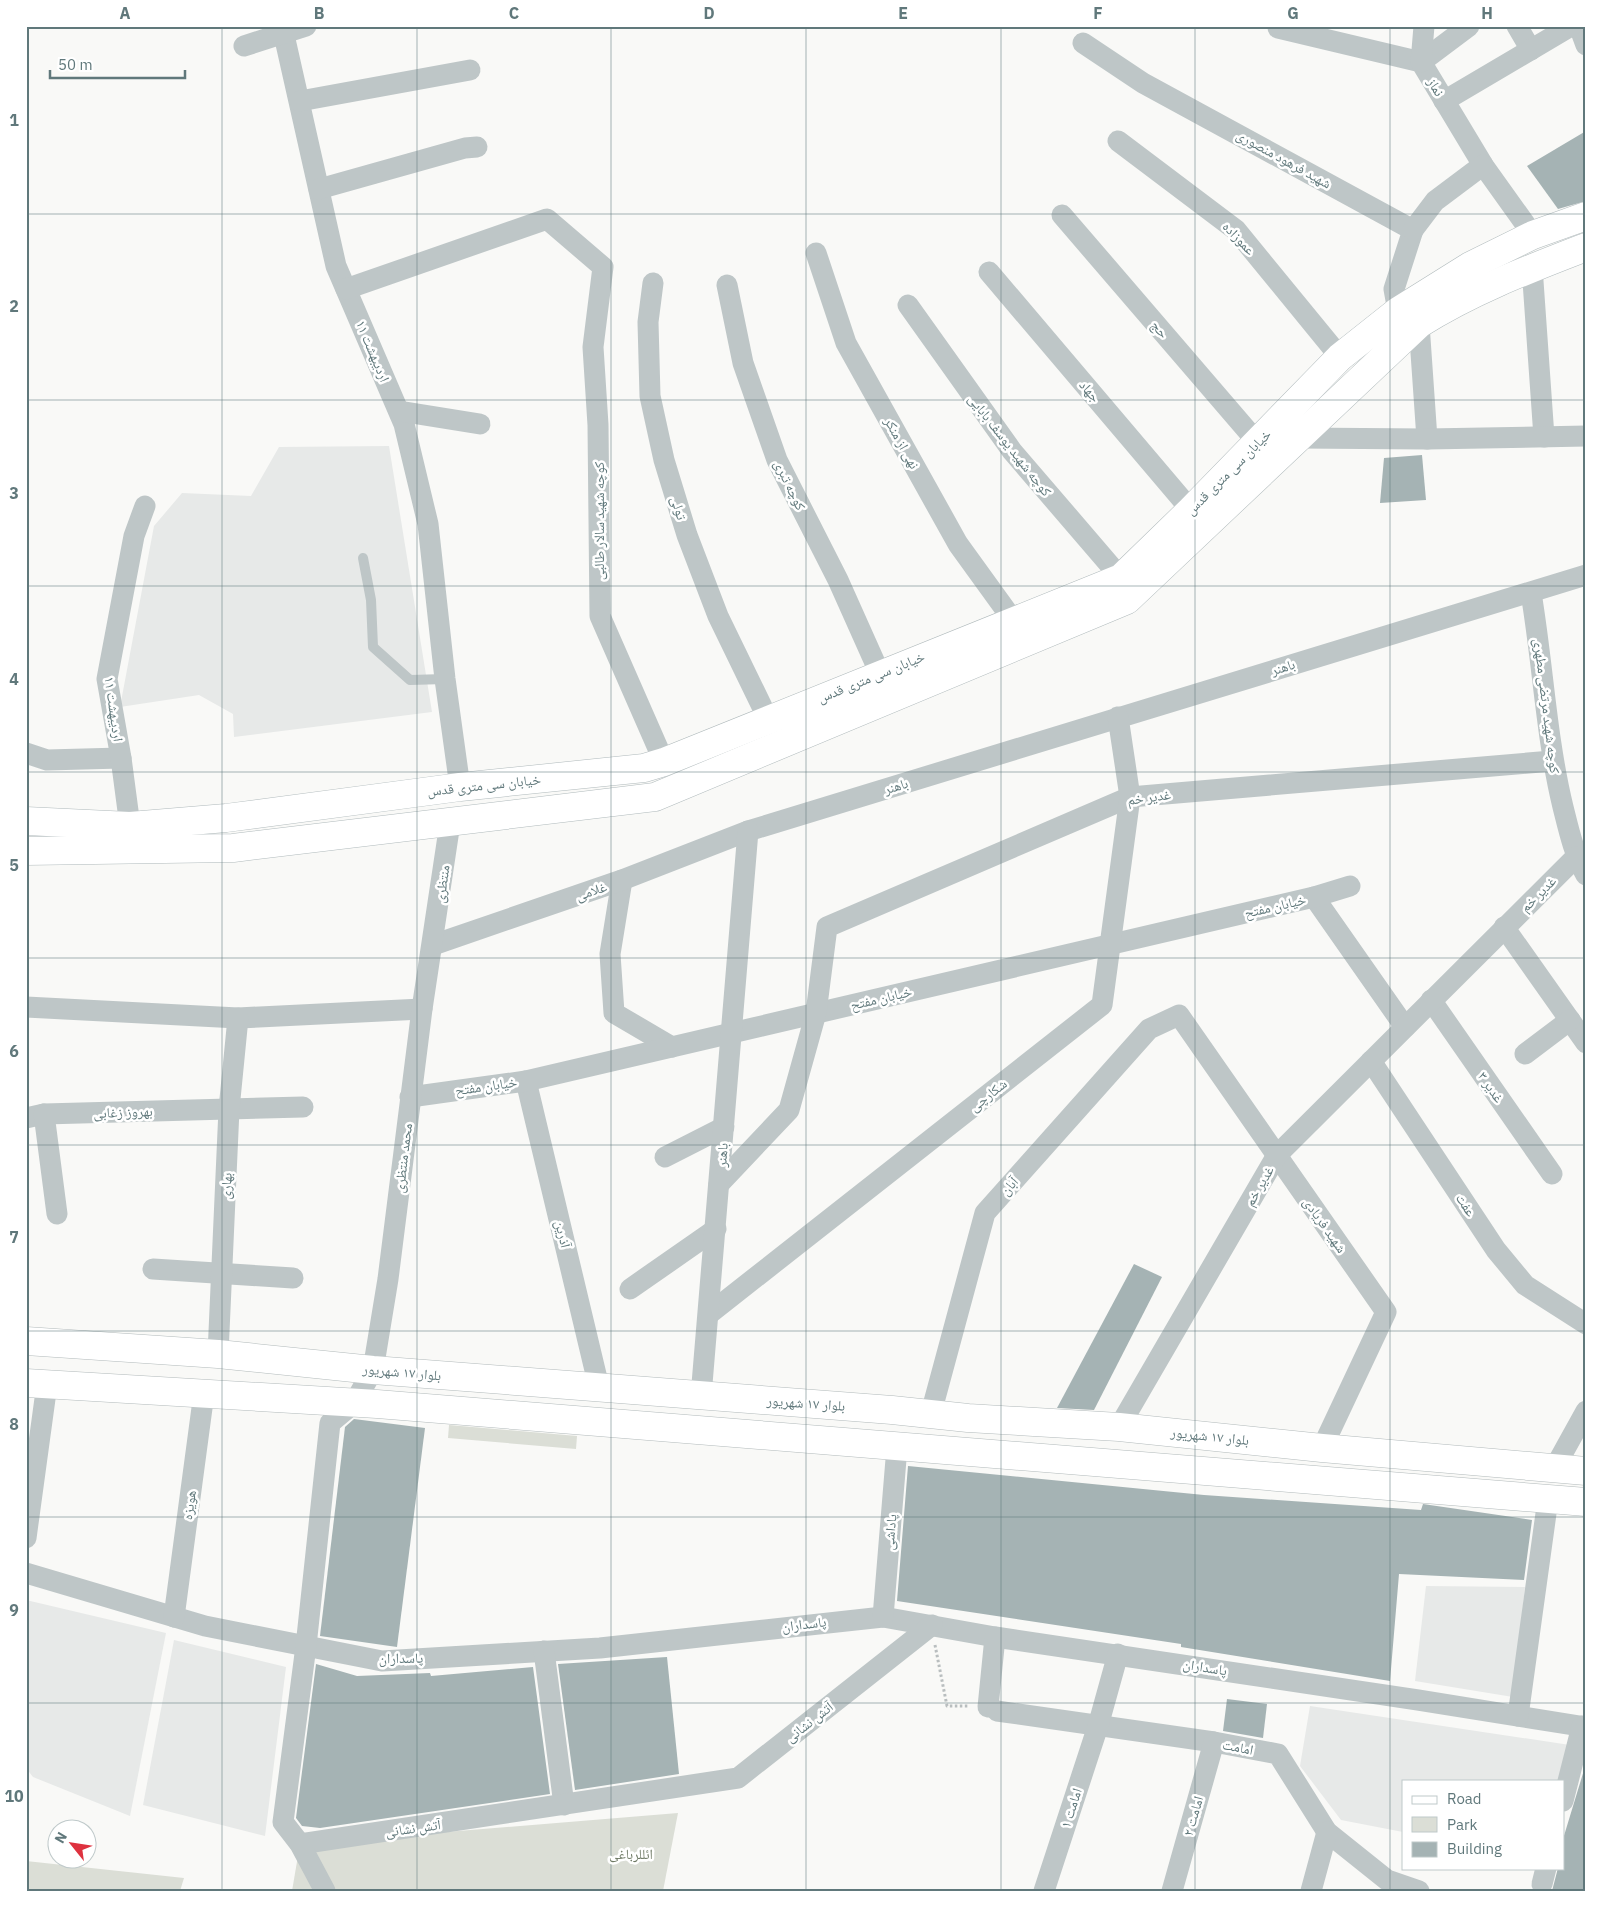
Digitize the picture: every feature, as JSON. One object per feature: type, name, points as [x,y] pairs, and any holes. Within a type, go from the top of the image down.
[{"type":"main road","name":"خیابان سی متری قدس","points":[[26,851],[233,848],[655,797],[1127,600],[1298,438],[1408,317],[1470,266],[1534,234],[1586,216]]},
{"type":"main road","name":"خیابان سی متری قدس","points":[[26,821],[130,826],[226,818],[460,787],[654,765],[1121,578],[1258,443],[1340,357],[1408,317],[1447,306],[1532,267],[1586,247]]},
{"type":"main road","points":[[654,765],[655,797]]},
{"type":"main road","points":[[226,818],[209,828],[212,838],[233,848]]},
{"type":"main road","name":"بلوار ١٧ شهریور","points":[[26,1341],[218,1354],[373,1370],[930,1413],[968,1418],[1119,1427],[1322,1448],[1586,1470]]},
{"type":"main road","points":[[36,1383],[354,1403],[1586,1502]]},
{"type":"main road","points":[[627,1426],[691,1422],[697,1416],[696,1408],[688,1403],[639,1390]]},
{"type":"main road","points":[[892,1410],[875,1417],[870,1426],[871,1435],[876,1440],[893,1447]]},
{"type":"street","points":[[244,46],[283,31],[306,26]]},
{"type":"street","points":[[1421,62],[1424,26]]},
{"type":"street","points":[[1421,62],[1469,26]]},
{"type":"street","points":[[1517,26],[1531,50]]},
{"type":"street","points":[[1444,101],[1571,26]]},
{"type":"street","points":[[1579,26],[1586,44]]},
{"type":"street","name":"نماز","points":[[1278,27],[1421,62],[1482,165],[1534,234]]},
{"type":"street","name":"۱۱ اردیبهشت","points":[[283,31],[336,266],[404,424],[428,524],[445,679],[460,787]]},
{"type":"street","name":"شهید فرهود منصوری","points":[[1083,43],[1143,83],[1413,230]]},
{"type":"street","points":[[300,101],[470,70]]},
{"type":"street","name":"عموزاده","points":[[1118,141],[1236,230],[1340,357]]},
{"type":"street","points":[[319,188],[465,148],[477,147]]},
{"type":"street","points":[[1427,439],[1408,317],[1394,289],[1413,230],[1435,201],[1482,165]]},
{"type":"street","name":"حج","points":[[1062,215],[1258,443]]},
{"type":"street","name":"کوچه شهید سالار طالبی","points":[[346,289],[547,219],[603,267],[593,347],[598,425],[600,616],[654,765]]},
{"type":"street","name":"نهی از منکر","points":[[816,253],[846,343],[958,544],[1013,620]]},
{"type":"street","points":[[1532,267],[1544,437]]},
{"type":"street","name":"جهاد","points":[[989,272],[1191,510]]},
{"type":"street","name":"تولی","points":[[653,283],[648,322],[650,396],[664,460],[687,535],[718,616],[768,719]]},
{"type":"street","name":"کوچه تبری","points":[[728,285],[743,363],[777,460],[838,580],[880,674]]},
{"type":"street","name":"کوچه شهید یوسف بابایی","points":[[908,305],[1012,450],[1121,578]]},
{"type":"street","points":[[399,411],[480,424]]},
{"type":"street","points":[[1298,438],[1427,439],[1586,436]]},
{"type":"street","name":"۱۱ اردیبهشت","points":[[130,826],[121,758],[107,679],[134,536],[145,506]]},
{"type":"street","name":"باهنر","points":[[701,1396],[748,832],[1118,717],[1586,576]]},
{"type":"street","name":"کوچه شهید مرتضی مطهری","points":[[1531,593],[1539,644],[1552,761],[1576,856],[1586,875]]},
{"type":"street","name":"شکارچی","points":[[709,1314],[1102,1005],[1130,797],[1118,717]]},
{"type":"street","points":[[26,753],[47,760],[121,758]]},
{"type":"street","name":"غدیر خم","points":[[816,1013],[827,927],[1130,797],[1552,761]]},
{"type":"street","name":"منتظری","points":[[433,945],[450,823]]},
{"type":"street","name":"غلامی","points":[[433,945],[622,880],[748,832]]},
{"type":"street","name":"غدیر خم","points":[[1119,1427],[1277,1155],[1576,856]]},
{"type":"street","points":[[622,880],[610,954],[614,1013],[672,1047]]},
{"type":"street","name":"خیابان مفتح","points":[[410,1097],[526,1081],[1314,897],[1350,886]]},
{"type":"street","points":[[1314,897],[1405,1027]]},
{"type":"street","points":[[1504,927],[1586,1043]]},
{"type":"street","name":"محمد منتظری","points":[[373,1370],[388,1279],[410,1097],[433,945]]},
{"type":"street","name":"غدیر ۳","points":[[1431,1000],[1552,1174]]},
{"type":"street","points":[[26,1007],[238,1018],[422,1009]]},
{"type":"street","points":[[719,1184],[789,1110],[816,1013]]},
{"type":"street","name":"شهید فریادی","points":[[1179,1015],[1386,1312],[1322,1448]]},
{"type":"street","name":"آبان","points":[[930,1413],[985,1213],[1149,1030],[1179,1015]]},
{"type":"street","name":"بهاری","points":[[218,1354],[229,1109],[238,1018]]},
{"type":"street","points":[[1525,1054],[1570,1020]]},
{"type":"street","name":"عفت","points":[[1371,1061],[1496,1250],[1525,1285],[1586,1324]]},
{"type":"street","name":"آذرین","points":[[526,1081],[599,1387]]},
{"type":"street","name":"بهروز زغابی","points":[[57,1214],[35,1116],[303,1107]]},
{"type":"street","points":[[665,1157],[724,1127]]},
{"type":"street","points":[[630,1288],[716,1229]]},
{"type":"street","points":[[153,1269],[294,1278]]},
{"type":"street","points":[[325,1891],[300,1844],[282,1822],[306,1646],[330,1423],[354,1403],[373,1370]]},
{"type":"street","points":[[26,1538],[36,1383]]},
{"type":"street","name":"هویزه","points":[[174,1617],[204,1393]]},
{"type":"street","points":[[1555,1468],[1586,1411]]},
{"type":"street","name":"پاداشی","points":[[883,1617],[893,1447]]},
{"type":"street","points":[[1518,1716],[1548,1499]]},
{"type":"street","name":"پاسداران","points":[[26,1573],[205,1626],[382,1661],[600,1648],[883,1617],[995,1637],[1118,1654],[1584,1727]]},
{"type":"street","name":"آتش نشانی","points":[[300,1844],[738,1778],[932,1625]]},
{"type":"street","points":[[992,1709],[995,1637]]},
{"type":"street","points":[[544,1651],[564,1805]]},
{"type":"street","name":"امامت ۱","points":[[1044,1891],[1098,1726],[1118,1654]]},
{"type":"street","name":"امامت","points":[[992,1709],[1214,1742],[1278,1754],[1327,1832],[1387,1880],[1419,1891]]},
{"type":"street","points":[[1564,1797],[1584,1727]]},
{"type":"street","name":"امامت ۲","points":[[1172,1891],[1214,1742]]},
{"type":"street","points":[[1311,1891],[1327,1832]]},
{"type":"lane","points":[[363,558],[372,600],[373,648],[410,680],[445,679]]},
{"type":"path","points":[[932,1625],[947,1706],[992,1709]]},
{"type":"shaded area","points":[[389,446],[432,712],[234,737],[233,714],[199,695],[120,707],[154,526],[182,493],[251,496],[279,447]]},
{"type":"shaded area","points":[[1426,1586],[1525,1587],[1513,1697],[1415,1681]]},
{"type":"shaded area","points":[[26,1600],[166,1633],[130,1816],[33,1777],[26,1768]]},
{"type":"shaded area","points":[[174,1640],[286,1667],[265,1836],[143,1805]]},
{"type":"shaded area","points":[[1310,1706],[1570,1745],[1562,1780],[1402,1780],[1402,1832],[1341,1820],[1300,1766]]},
{"type":"green space","points":[[449,1425],[577,1436],[576,1449],[448,1438]]},
{"type":"green space","name":"ائللرباغی","points":[[678,1813],[663,1891],[292,1891],[300,1844]]},
{"type":"green space","points":[[26,1861],[48,1863],[48,1870],[98,1869],[184,1878],[180,1891],[26,1891]]},
{"type":"building","points":[[1586,131],[1586,201],[1558,209],[1527,166]]},
{"type":"building","points":[[1422,455],[1426,500],[1380,503],[1384,458]]},
{"type":"building","points":[[1134,1264],[1162,1277],[1094,1410],[1057,1408]]},
{"type":"building","points":[[354,1419],[425,1428],[397,1647],[320,1636],[345,1427]]},
{"type":"building","points":[[908,1466],[1204,1495],[1421,1510],[1423,1504],[1532,1520],[1524,1580],[1399,1574],[1390,1681],[1181,1647],[1181,1644],[897,1601]]},
{"type":"building","points":[[667,1657],[679,1774],[575,1790],[558,1664]]},
{"type":"building","points":[[316,1664],[357,1676],[430,1673],[431,1676],[533,1667],[550,1794],[320,1828],[302,1826],[296,1818]]},
{"type":"building","points":[[1227,1699],[1267,1704],[1263,1738],[1223,1731]]},
{"type":"building","points":[[1584,1770],[1586,1770],[1586,1891],[1552,1891],[1557,1870],[1564,1870],[1564,1836]]}]
